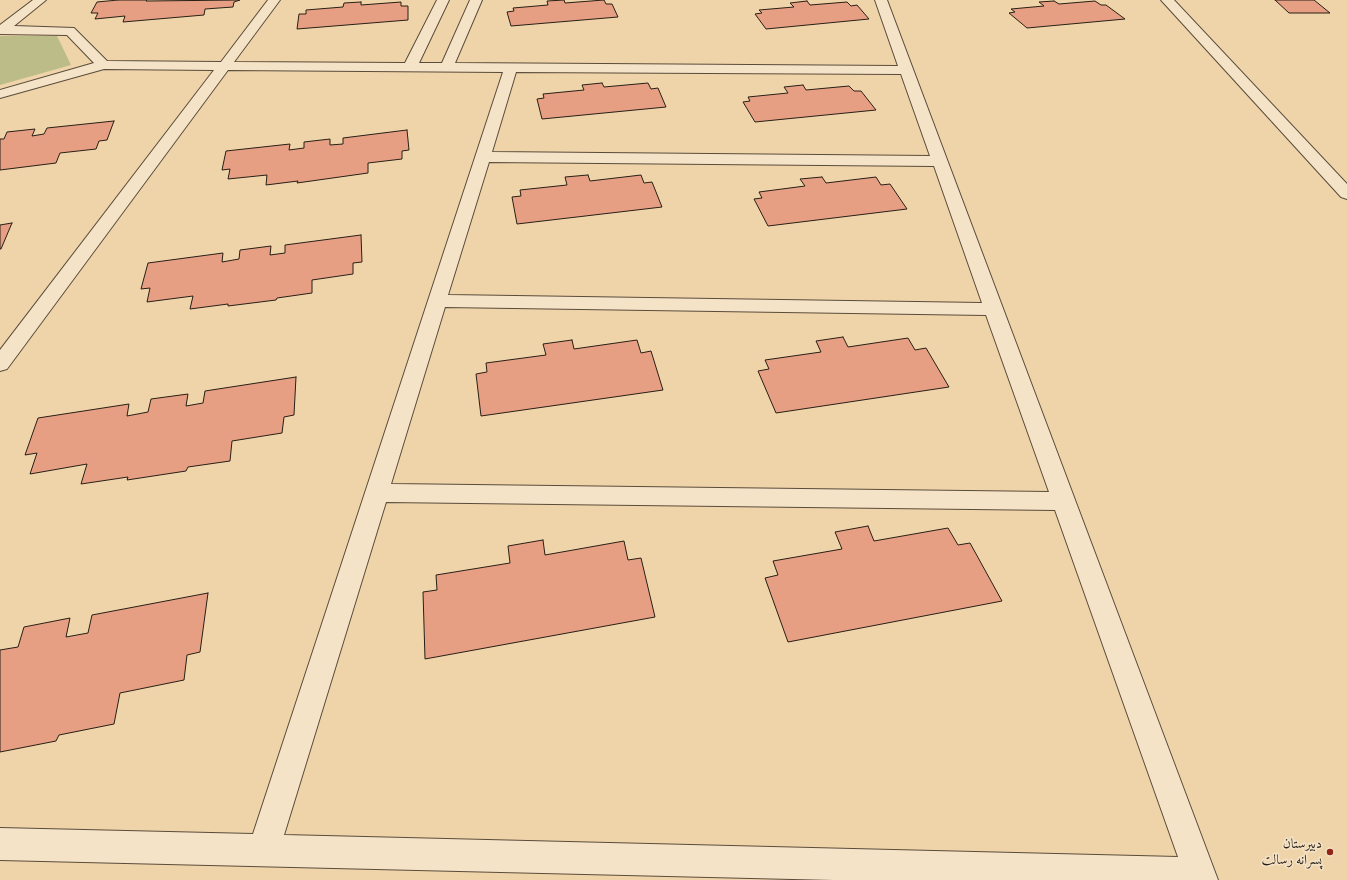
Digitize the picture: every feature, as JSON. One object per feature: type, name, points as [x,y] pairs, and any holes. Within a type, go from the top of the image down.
[{"type":"street","points":[[1,30],[40,0]]},
{"type":"street","points":[[0,364],[274,0]]},
{"type":"street","points":[[410,66],[443,0]]},
{"type":"street","points":[[447,67],[476,0]]},
{"type":"street","points":[[0,844],[1201,876],[881,0]]},
{"type":"street","points":[[1167,0],[1347,194]]},
{"type":"street","points":[[1,30],[70,31],[103,65]]},
{"type":"street","points":[[0,94],[103,65],[907,70]]},
{"type":"street","points":[[264,850],[511,67]]},
{"type":"street","points":[[482,157],[940,162]]},
{"type":"street","points":[[437,301],[994,309]]},
{"type":"street","points":[[376,493],[1064,501]]},
{"type":"green space","points":[[0,36],[57,36],[71,65],[0,85]]},
{"type":"building","points":[[118,0],[240,0],[234,2],[233,7],[205,9],[204,15],[123,22],[125,16],[95,19],[98,13],[91,13],[97,2]]},
{"type":"building","points":[[564,0],[565,3],[604,0],[606,4],[612,4],[618,17],[511,26],[507,12],[514,11],[513,8],[548,5],[547,1]]},
{"type":"building","points":[[1275,0],[1314,0],[1330,13],[1289,13]]},
{"type":"building","points":[[807,1],[810,5],[847,2],[851,6],[857,5],[869,19],[766,29],[755,14],[762,13],[759,10],[794,7],[790,3]]},
{"type":"building","points":[[1054,1],[1059,4],[1095,1],[1101,5],[1106,5],[1125,19],[1027,28],[1009,13],[1015,12],[1011,9],[1044,6],[1039,2]]},
{"type":"building","points":[[361,2],[361,5],[401,2],[401,6],[408,6],[408,20],[297,29],[299,14],[306,14],[306,10],[343,7],[344,3]]},
{"type":"building","points":[[602,83],[604,87],[648,83],[651,89],[658,88],[666,107],[542,119],[537,99],[544,98],[543,94],[584,90],[582,85]]},
{"type":"building","points":[[803,85],[806,90],[849,86],[854,91],[861,91],[876,110],[755,122],[743,102],[750,101],[748,97],[788,93],[784,87]]},
{"type":"building","points":[[114,121],[107,140],[99,141],[96,149],[60,153],[56,163],[0,170],[0,139],[4,139],[7,132],[35,129],[32,136],[44,134],[47,128]]},
{"type":"building","points":[[407,130],[409,150],[402,151],[402,159],[368,163],[368,173],[297,183],[298,181],[266,185],[267,175],[228,179],[230,169],[222,170],[226,151],[290,144],[289,150],[304,148],[304,142],[330,139],[330,145],[343,144],[343,138]]},
{"type":"building","points":[[588,175],[590,181],[641,175],[644,183],[652,182],[662,207],[517,224],[512,197],[521,196],[520,190],[567,185],[565,177]]},
{"type":"building","points":[[822,177],[826,183],[876,177],[881,185],[890,184],[907,209],[768,226],[754,199],[762,198],[759,192],[805,186],[800,179]]},
{"type":"building","points":[[12,223],[1,249],[0,249],[0,225]]},
{"type":"building","points":[[361,235],[362,262],[353,263],[353,274],[312,280],[312,293],[277,298],[276,300],[190,309],[193,296],[147,302],[150,288],[141,289],[148,263],[223,253],[222,262],[239,259],[240,250],[271,246],[270,255],[285,253],[285,245]]},
{"type":"building","points":[[843,337],[848,347],[908,338],[915,350],[926,348],[949,387],[776,413],[758,371],[769,369],[765,360],[821,352],[816,341]]},
{"type":"building","points":[[572,340],[574,349],[637,340],[641,353],[651,351],[663,390],[481,416],[476,374],[487,372],[486,363],[546,355],[543,344]]},
{"type":"building","points":[[296,377],[294,415],[284,417],[282,433],[232,441],[230,461],[188,467],[186,471],[127,480],[128,477],[81,484],[87,464],[30,474],[37,453],[25,455],[38,418],[129,404],[127,416],[148,412],[151,399],[188,394],[186,406],[203,403],[205,391]]},
{"type":"building","points":[[868,526],[874,541],[948,528],[958,545],[970,543],[1002,601],[788,642],[765,578],[778,575],[773,561],[842,549],[835,532]]},
{"type":"building","points":[[543,540],[545,555],[624,541],[628,560],[641,558],[655,617],[425,659],[423,592],[437,590],[436,575],[510,563],[508,546]]},
{"type":"building","points":[[208,593],[200,652],[187,655],[184,680],[120,693],[114,724],[59,735],[56,741],[0,752],[0,650],[18,647],[24,627],[70,618],[66,637],[88,633],[92,615]]},
{"type":"place","name":"دبیرستان پسرانه رسالت","points":[[1330,852]]}]
